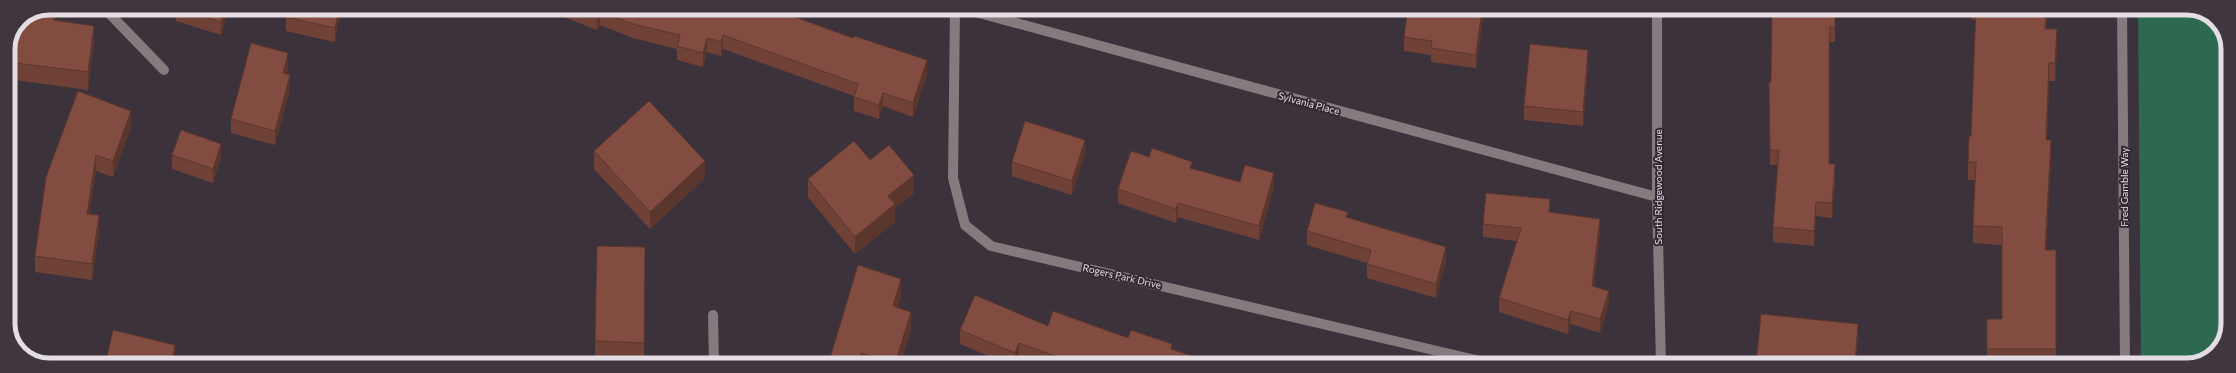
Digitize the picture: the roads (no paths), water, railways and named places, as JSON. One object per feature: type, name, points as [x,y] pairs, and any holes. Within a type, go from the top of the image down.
[{"type":"street","points":[[111,15],[164,70]]},
{"type":"street","name":"Rogers Park Drive","points":[[956,15],[953,178],[966,225],[991,246],[1467,358]]},
{"type":"street","name":"Sylvania Place","points":[[986,15],[1657,197]]},
{"type":"street","name":"South Ridgewood Avenue","points":[[1657,15],[1657,197],[1661,358]]},
{"type":"street","name":"Fred Gamble Way","points":[[2122,15],[2125,358]]},
{"type":"street","points":[[713,315],[714,358]]}]
